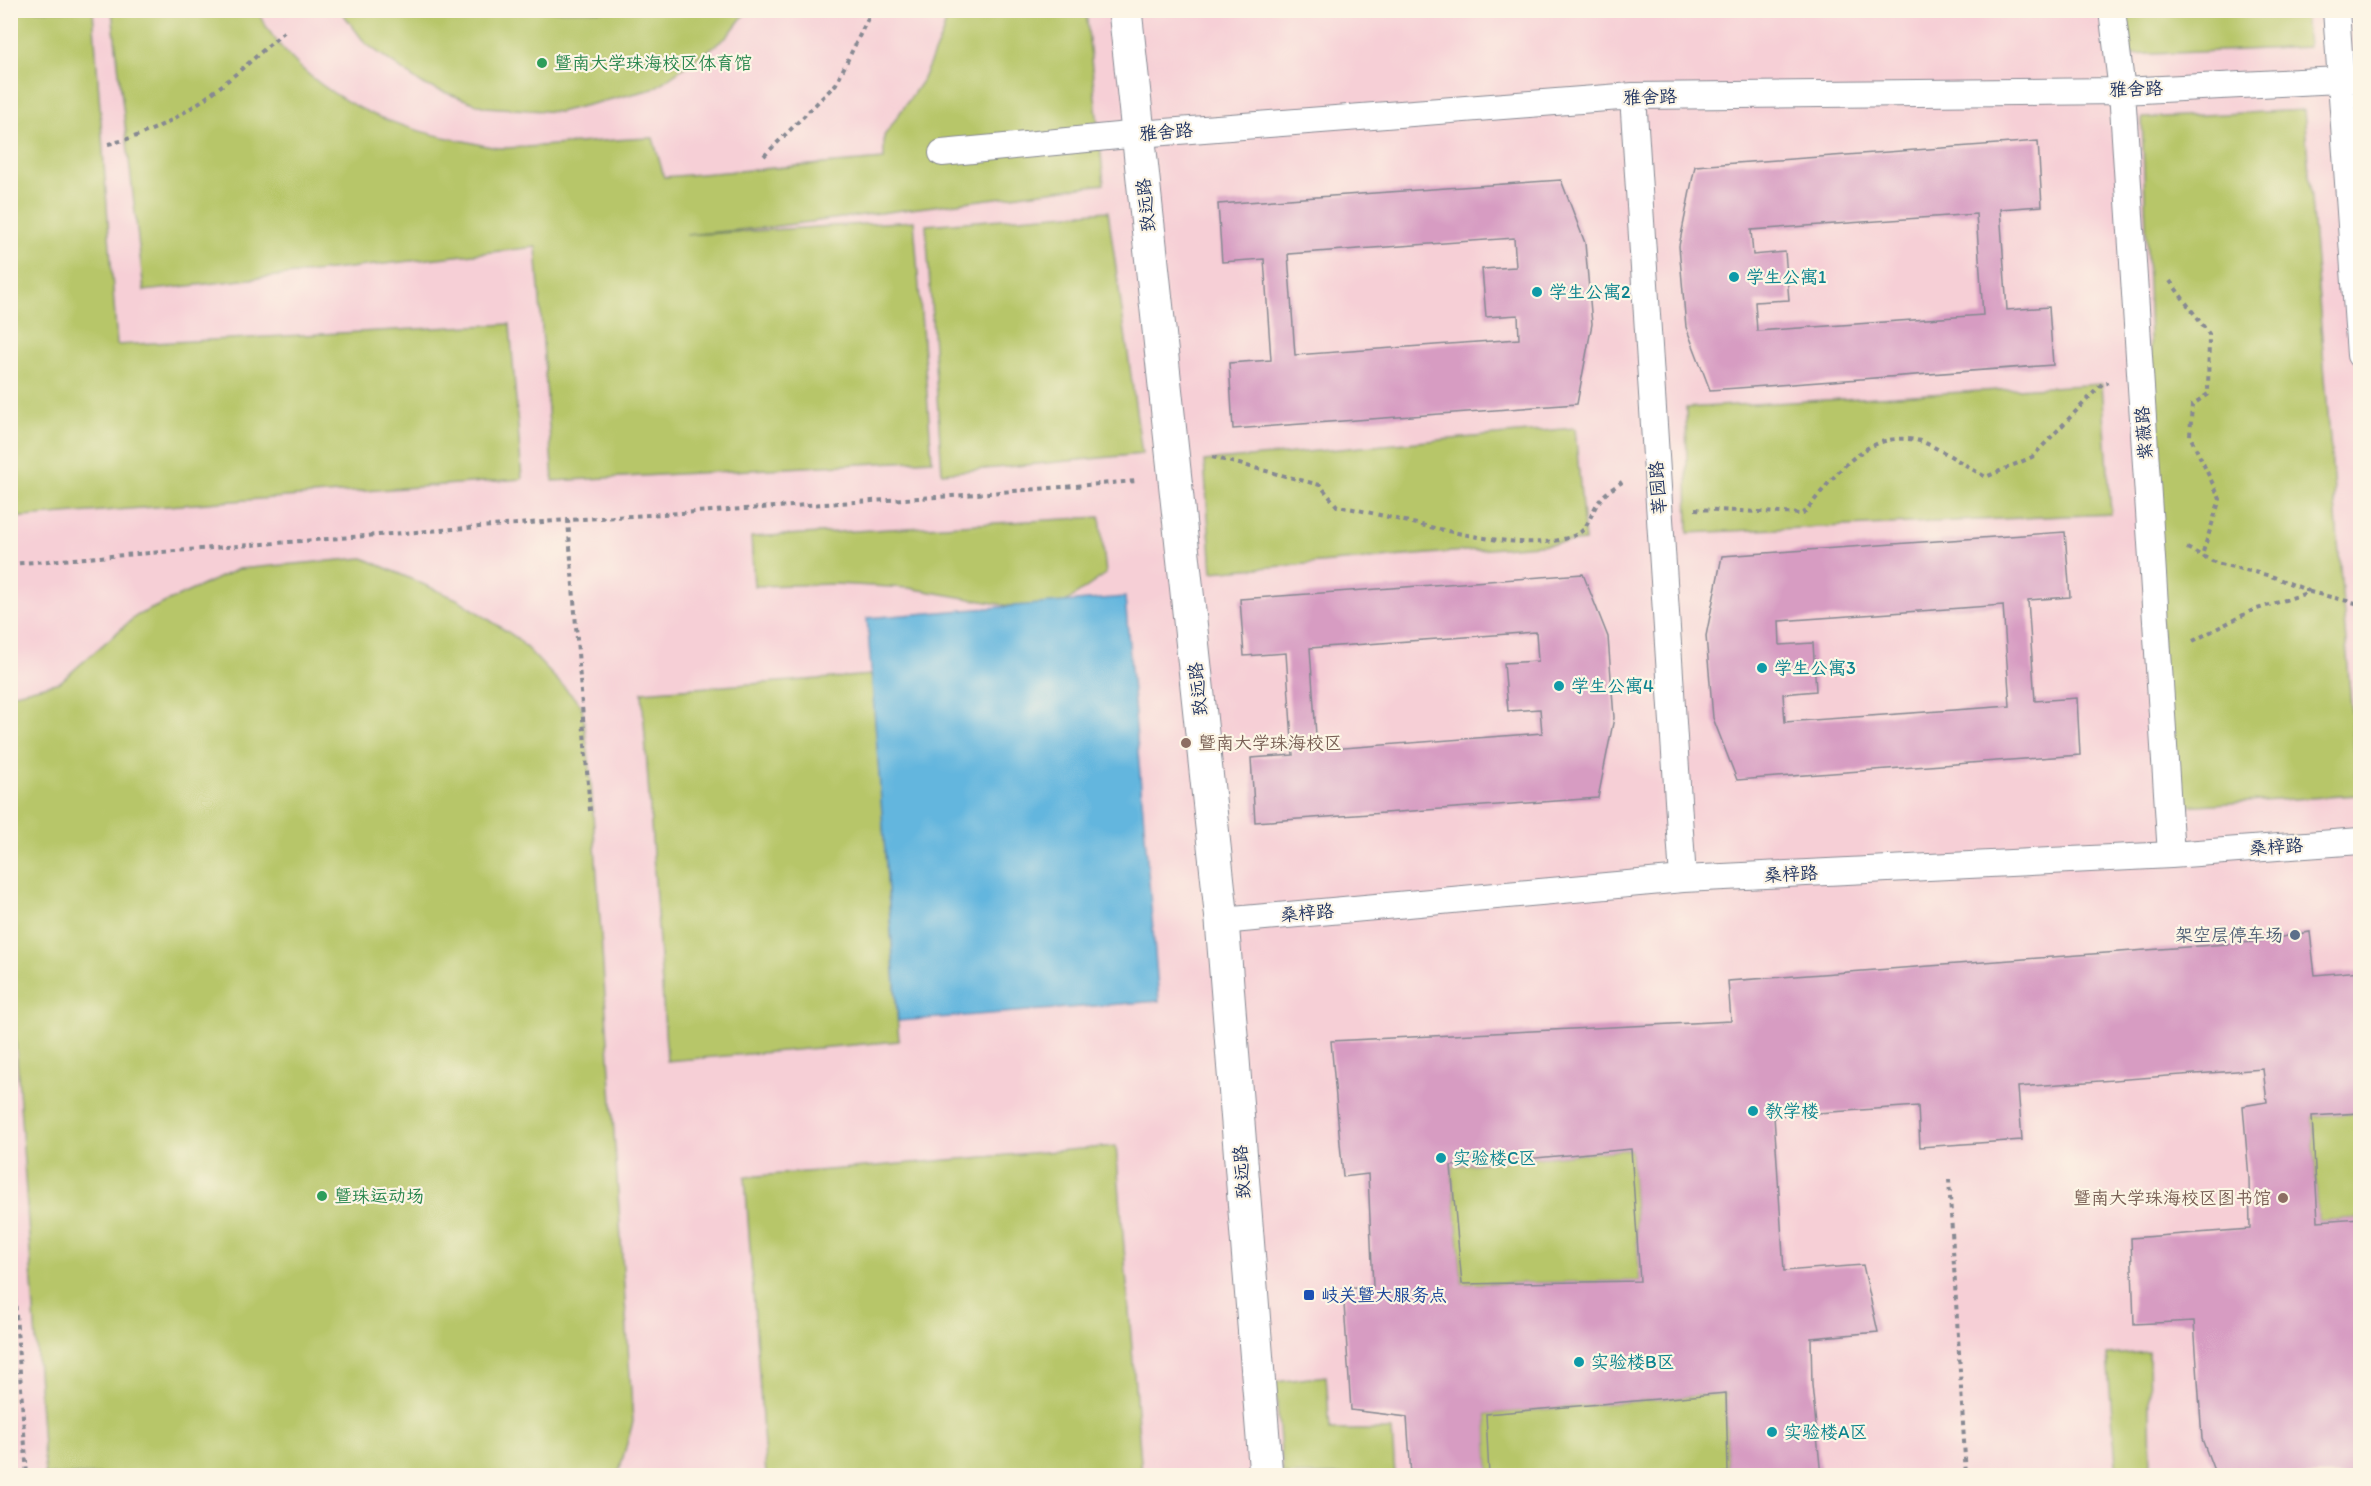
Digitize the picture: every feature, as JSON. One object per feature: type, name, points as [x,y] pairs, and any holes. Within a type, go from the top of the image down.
[{"type":"street","name":"致远路","points":[[1125,10],[1222,921],[1266,1476]]},
{"type":"lane","name":"紫薇路","points":[[2112,10],[2122,90],[2171,855]]},
{"type":"lane","points":[[2336,10],[2351,80],[2361,355]]},
{"type":"lane","name":"雅舍路","points":[[942,153],[1139,134],[1632,96],[2122,90],[2351,80]]},
{"type":"lane","name":"莘园路","points":[[1632,96],[1683,879]]},
{"type":"lane","name":"桑梓路","points":[[1222,921],[1683,879],[2171,855],[2361,841]]},
{"type":"path","points":[[764,156],[836,84],[872,10]]},
{"type":"path","points":[[108,144],[135,138],[197,104],[223,87],[285,32]]},
{"type":"path","points":[[2134,276],[2161,272],[2175,286],[2209,334],[2208,394],[2193,405],[2190,436],[2220,499],[2202,555]]},
{"type":"path","points":[[10,564],[568,520],[952,496],[1224,459],[1320,485],[1337,506],[1376,512],[1479,536],[1536,543],[1569,538],[1582,532],[1600,499],[1630,476],[1658,476],[1689,509],[1803,514],[1853,457],[1876,441],[1917,440],[1986,477],[2032,457],[2102,384],[2140,372]]},
{"type":"path","points":[[568,520],[590,811]]},
{"type":"path","points":[[2150,538],[2176,543],[2216,563],[2271,576],[2310,592],[2361,604]]},
{"type":"path","points":[[2158,662],[2205,633],[2251,611],[2310,592]]},
{"type":"path","points":[[1949,1179],[1966,1476]]},
{"type":"path","points":[[10,1225],[27,1476]]},
{"type":"shaded area","name":"暨南大学珠海校区","points":[[11,11],[2360,11],[2360,1475],[11,1475]]},
{"type":"green space","points":[[11,10],[93,11],[117,345],[510,324],[522,479],[11,518]]},
{"type":"green space","points":[[112,11],[257,11],[274,38],[294,61],[317,81],[342,98],[397,124],[497,148],[653,138],[664,177],[884,159],[884,136],[922,81],[942,35],[949,11],[1086,11],[1104,184],[771,227],[686,235],[914,221],[932,460],[553,481],[536,247],[144,291]]},
{"type":"green space","name":"暨南大学珠海校区体育馆","points":[[341,11],[747,11],[727,37],[653,89],[559,112],[485,107],[422,84],[365,43]]},
{"type":"green space","points":[[2124,11],[2305,11],[2308,47],[2129,55]]},
{"type":"green space","points":[[2304,110],[2358,795],[2167,807],[2142,118]]},
{"type":"green space","points":[[1108,211],[1142,454],[942,473],[926,225]]},
{"type":"green space","points":[[2102,384],[2111,514],[1688,533],[1686,408]]},
{"type":"green space","points":[[1575,428],[1585,541],[1212,572],[1204,461]]},
{"type":"green space","points":[[1100,517],[1106,574],[1064,603],[1021,608],[909,588],[835,584],[754,586],[751,537]]},
{"type":"green space","name":"暨珠运动场","points":[[363,558],[459,600],[517,638],[582,706],[590,768],[633,1422],[618,1475],[45,1475],[11,970],[11,694],[60,682],[136,616],[238,569]]},
{"type":"green space","points":[[872,675],[899,1041],[667,1061],[642,692]]},
{"type":"green space","points":[[2360,1113],[2360,1218],[2318,1221],[2312,1116]]},
{"type":"green space","points":[[1116,1146],[1142,1475],[766,1475],[745,1177]]},
{"type":"green space","points":[[1631,1149],[1640,1281],[1462,1284],[1451,1166]]},
{"type":"green space","points":[[2149,1352],[2151,1475],[2117,1475],[2107,1355]]},
{"type":"green space","points":[[1326,1376],[1330,1430],[1392,1430],[1395,1475],[1283,1475],[1275,1382]]},
{"type":"green space","points":[[1726,1393],[1728,1472],[1671,1476],[1489,1475],[1486,1414]]},
{"type":"water","points":[[1125,597],[1159,1001],[898,1021],[867,618]]},
{"type":"building","name":"学生公寓1","points":[[2038,141],[2042,206],[2000,209],[2007,310],[2049,307],[2053,365],[1710,390],[1686,327],[1679,246],[1695,166]],"holes":[[[1976,214],[1983,315],[1757,331],[1755,302],[1789,300],[1785,252],[1753,255],[1751,230]]]},
{"type":"building","name":"学生公寓2","points":[[1561,180],[1585,243],[1592,324],[1577,404],[1233,429],[1229,363],[1271,360],[1264,259],[1222,262],[1218,204]],"holes":[[[1514,238],[1516,267],[1482,269],[1486,317],[1518,315],[1519,339],[1295,355],[1288,254]]]},
{"type":"building","name":"学生公寓3","points":[[2065,532],[2070,597],[2028,600],[2035,701],[2077,698],[2080,755],[1737,780],[1713,718],[1706,636],[1722,556]],"holes":[[[2003,605],[2010,706],[1785,722],[1783,694],[1816,691],[1813,643],[1780,645],[1779,621]]]},
{"type":"building","name":"学生公寓4","points":[[1583,574],[1608,637],[1614,718],[1598,798],[1255,822],[1251,758],[1293,755],[1286,653],[1244,656],[1240,599]],"holes":[[[1536,632],[1538,661],[1504,663],[1508,711],[1540,709],[1542,733],[1317,750],[1310,648]]]},
{"type":"building","points":[[2310,932],[2315,975],[2360,971],[2360,1113],[2312,1116],[2318,1221],[2360,1218],[2360,1476],[2216,1476],[2202,1439],[2194,1321],[2134,1324],[2131,1238],[2250,1229],[2249,1178],[2243,1106],[2267,1102],[2263,1069],[2018,1087],[2022,1140],[1920,1147],[1918,1106],[1774,1116],[1784,1271],[1863,1265],[1878,1332],[1811,1338],[1812,1385],[1821,1476],[1697,1476],[1728,1472],[1726,1393],[1486,1414],[1489,1476],[1411,1476],[1407,1417],[1351,1410],[1343,1289],[1373,1287],[1368,1174],[1343,1177],[1331,1041],[1731,1021],[1728,981],[2254,942]],"holes":[[[1631,1149],[1640,1281],[1462,1284],[1451,1166]]]},
{"type":"place","name":"暨南大学珠海校区体育馆","points":[[542,63]]},
{"type":"place","name":"学生公寓1","points":[[1734,277]]},
{"type":"place","name":"学生公寓2","points":[[1537,292]]},
{"type":"place","name":"学生公寓3","points":[[1762,668]]},
{"type":"place","name":"学生公寓4","points":[[1559,686]]},
{"type":"place","name":"暨南大学珠海校区","points":[[1186,743]]},
{"type":"place","name":"架空层停车场","points":[[2295,935]]},
{"type":"place","name":"教学楼","points":[[1753,1111]]},
{"type":"place","name":"实验楼C区","points":[[1441,1158]]},
{"type":"place","name":"暨珠运动场","points":[[322,1196]]},
{"type":"place","name":"暨南大学珠海校区图书馆","points":[[2283,1198]]},
{"type":"place","name":"岐关暨大服务点","points":[[1309,1295]]},
{"type":"place","name":"实验楼B区","points":[[1579,1362]]},
{"type":"place","name":"实验楼A区","points":[[1772,1432]]}]
